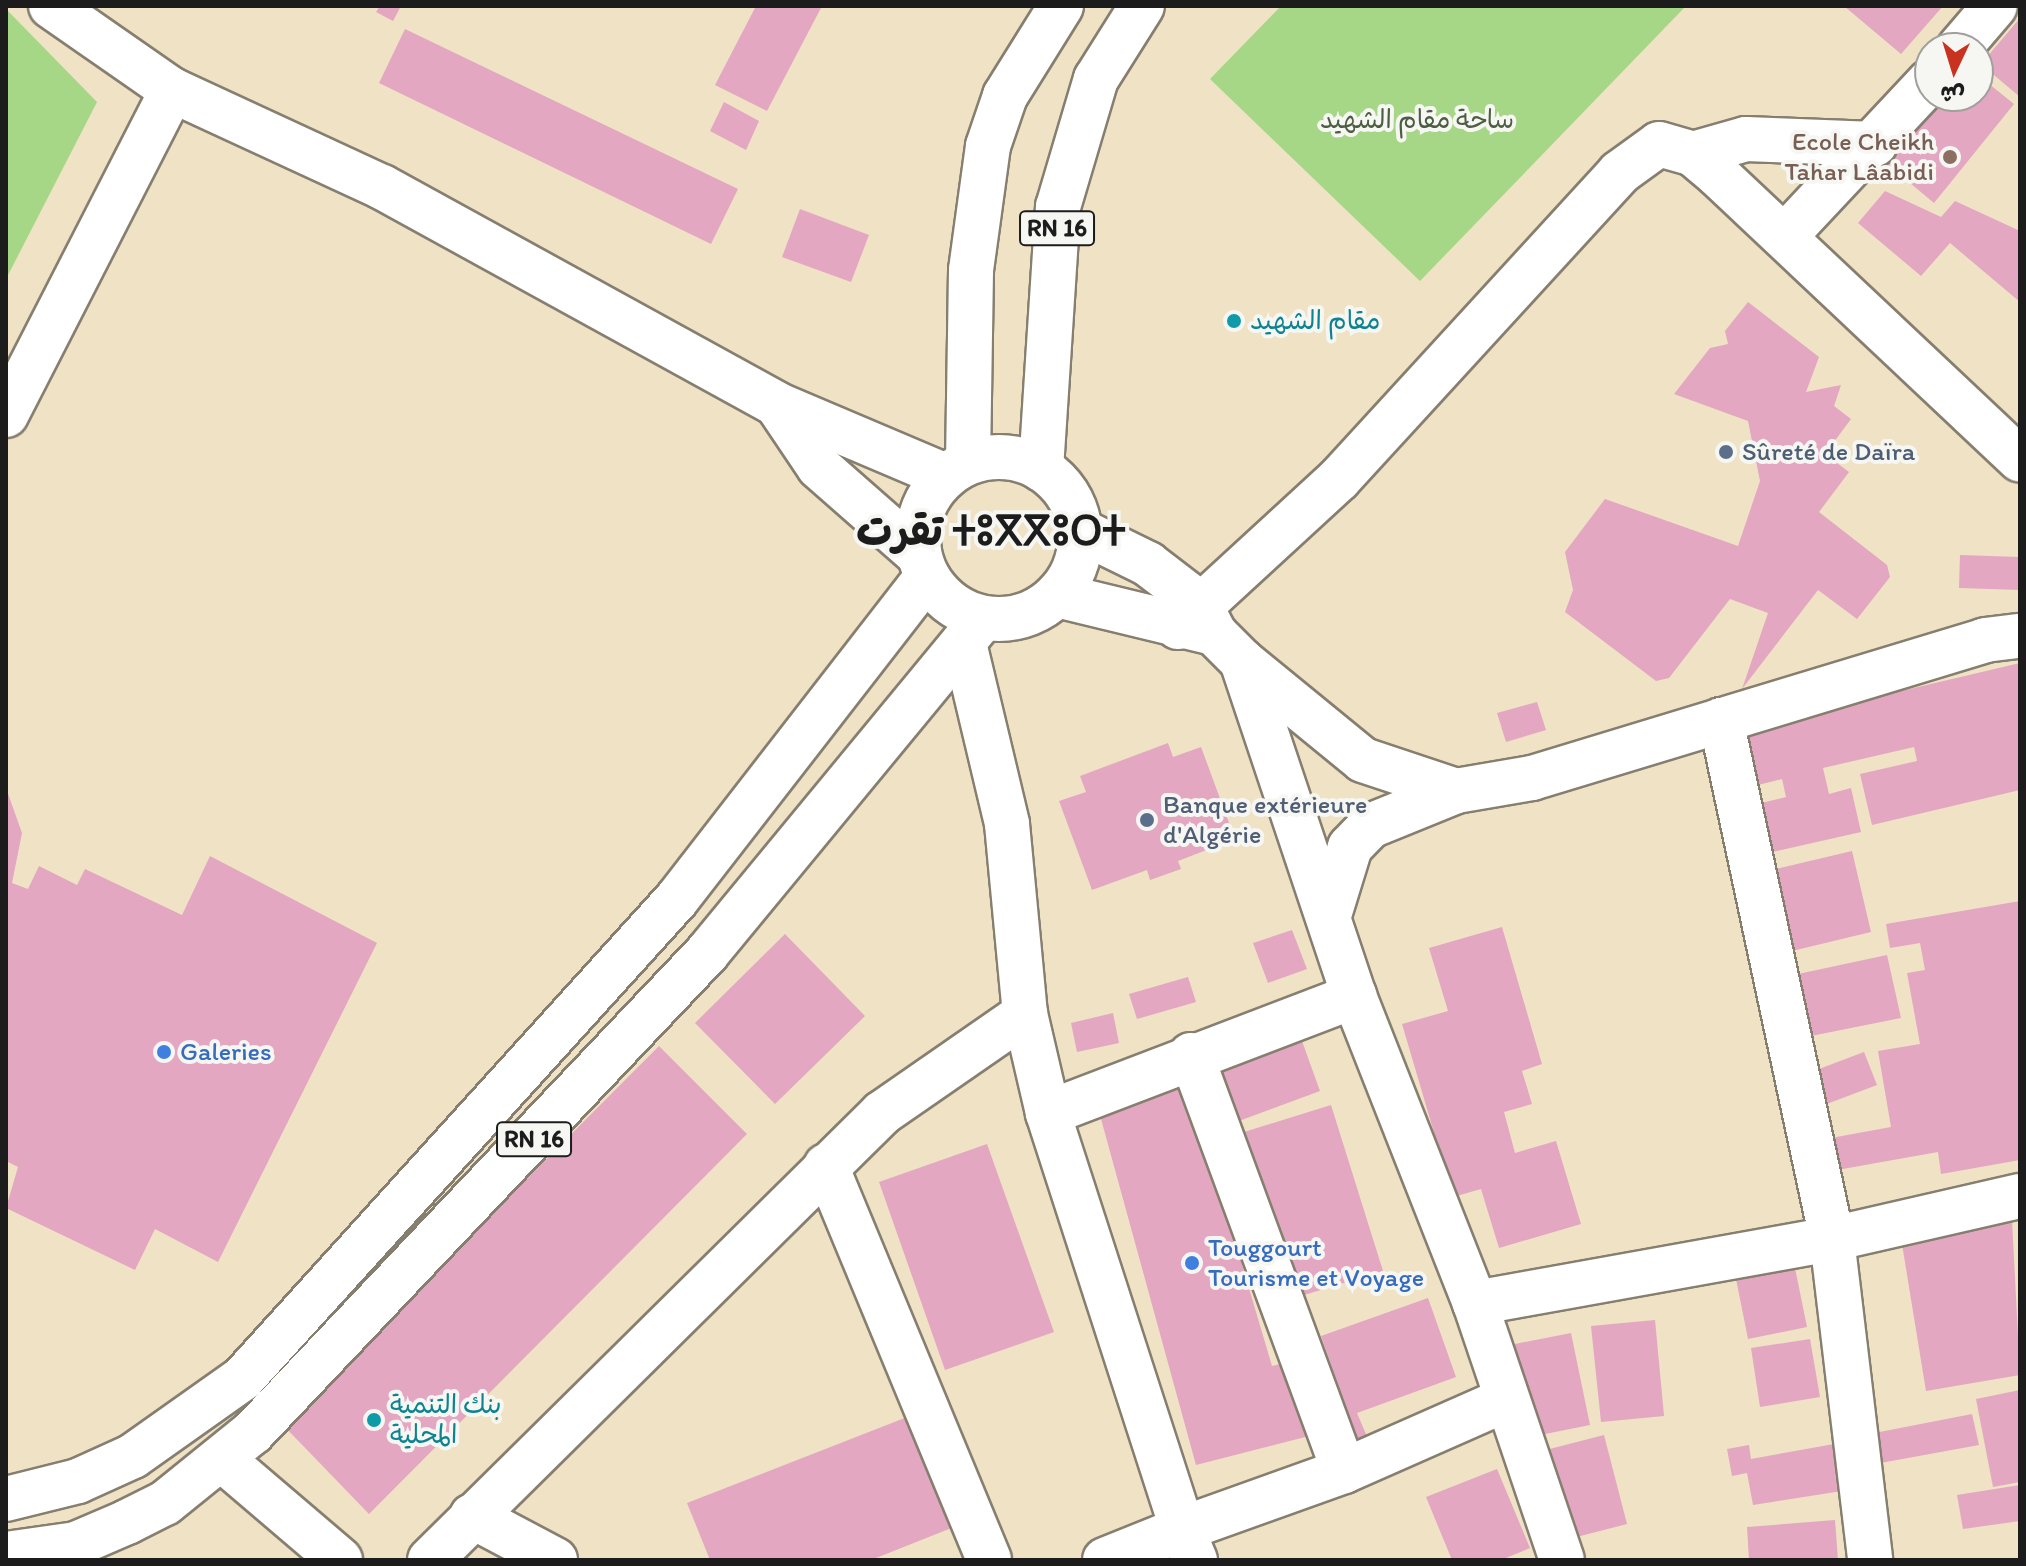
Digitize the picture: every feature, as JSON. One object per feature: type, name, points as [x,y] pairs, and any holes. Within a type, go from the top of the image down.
[{"type":"street","points":[[51,6],[172,90],[382,187],[776,404],[957,469],[1018,459],[1041,469],[1068,496],[1081,531],[1079,557],[1057,595],[1031,613],[973,630]]},
{"type":"street","points":[[923,566],[922,510],[957,469],[971,270],[988,146],[1005,96],[1061,6]]},
{"type":"street","name":"RN 16","points":[[1041,469],[1058,207],[1096,79],[1142,6]]},
{"type":"street","points":[[1973,32],[1995,6]]},
{"type":"street","points":[[6,415],[172,90]]},
{"type":"street","points":[[1785,236],[1914,99]]},
{"type":"street","points":[[1693,154],[1746,139],[1875,144]]},
{"type":"street","points":[[1208,631],[1349,468],[1639,152],[1659,144],[1693,154],[1785,236],[2020,460]]},
{"type":"street","points":[[776,404],[819,467],[923,566],[941,596],[973,630],[1007,824],[1025,1014],[1048,1113],[1189,1545]]},
{"type":"street","points":[[1081,531],[1148,564],[1208,631],[1363,760],[1456,791]]},
{"type":"street","name":"RN 16","points":[[6,1499],[78,1481],[133,1456],[243,1378],[677,899],[923,566]]},
{"type":"street","points":[[1057,595],[1208,631]]},
{"type":"street","name":"RN 16","points":[[6,1554],[76,1544],[127,1522],[223,1460],[397,1288],[658,1007],[973,630]]},
{"type":"street","points":[[1208,631],[1330,912],[1354,996],[1475,1303],[1503,1401],[1562,1560]]},
{"type":"street","points":[[1330,912],[1350,847],[1370,826],[1456,791],[1532,778],[1985,640],[2020,636]]},
{"type":"street","points":[[1721,720],[1832,1239],[1870,1560]]},
{"type":"street","points":[[1048,1113],[1191,1055],[1354,996]]},
{"type":"street","points":[[430,1560],[826,1166],[947,1061],[1025,1014]]},
{"type":"street","points":[[1191,1055],[1344,1471]]},
{"type":"street","points":[[826,1166],[989,1560]]},
{"type":"street","points":[[1475,1303],[1832,1239],[2020,1196]]},
{"type":"street","points":[[1105,1560],[1189,1545],[1344,1471],[1503,1401]]},
{"type":"street","points":[[223,1460],[340,1560]]},
{"type":"street","points":[[472,1516],[555,1560]]},
{"type":"green space","name":"ساحة مقام الشهيد","points":[[1281,6],[1685,7],[1420,281],[1210,79]]},
{"type":"green space","points":[[6,9],[97,102],[6,279]]},
{"type":"building","points":[[380,6],[401,6],[393,21],[376,12]]},
{"type":"building","points":[[756,6],[822,6],[767,111],[715,85]]},
{"type":"building","points":[[1844,6],[1943,6],[1920,32],[1914,32],[1914,39],[1901,54]]},
{"type":"building","points":[[2020,18],[2020,97],[1994,75],[1994,49]]},
{"type":"building","points":[[405,29],[738,189],[711,244],[379,83]]},
{"type":"building","points":[[1994,88],[2014,104],[1934,203],[1886,163],[1928,112],[1994,112]]},
{"type":"building","points":[[724,102],[759,121],[746,150],[710,131]]},
{"type":"building","points":[[1885,191],[1941,217],[1955,201],[2020,231],[2020,302],[1950,243],[1921,276],[1858,223]]},
{"type":"building","points":[[800,209],[869,235],[851,282],[782,257]]},
{"type":"building","points":[[1748,302],[1819,357],[1806,392],[1841,385],[1834,406],[1851,419],[1825,454],[1849,472],[1819,512],[1887,565],[1890,577],[1857,619],[1818,590],[1742,689],[1768,613],[1730,599],[1669,678],[1656,681],[1565,612],[1573,590],[1565,552],[1605,499],[1738,546],[1760,481],[1748,421],[1674,394],[1710,348],[1728,344],[1725,331]]},
{"type":"building","points":[[1960,555],[2020,557],[2020,590],[1959,588]]},
{"type":"building","points":[[2020,663],[2020,790],[1872,825],[1860,774],[1917,761],[1914,747],[1823,768],[1829,794],[1851,788],[1861,832],[1764,854],[1753,805],[1786,797],[1782,779],[1750,787],[1736,730]]},
{"type":"building","points":[[1537,702],[1546,730],[1506,742],[1497,713]]},
{"type":"building","name":"Banque extérieure d'Algérie","points":[[1168,743],[1173,757],[1201,747],[1235,839],[1178,861],[1181,869],[1150,880],[1147,870],[1092,890],[1059,801],[1086,792],[1080,776]]},
{"type":"building","name":"Galeries","points":[[6,788],[22,833],[12,883],[28,889],[39,866],[77,885],[85,869],[182,915],[210,856],[377,943],[218,1262],[155,1229],[135,1270],[6,1208],[18,1167],[6,1161]]},
{"type":"building","points":[[1852,851],[1871,932],[1792,951],[1772,870]]},
{"type":"building","points":[[2020,901],[2020,1160],[1941,1174],[1938,1152],[1837,1170],[1831,1138],[1891,1127],[1878,1051],[1920,1044],[1907,973],[1925,970],[1920,943],[1890,948],[1886,924]]},
{"type":"building","points":[[1502,927],[1542,1064],[1522,1071],[1532,1104],[1504,1112],[1515,1153],[1556,1141],[1581,1224],[1499,1248],[1481,1189],[1453,1197],[1402,1024],[1448,1011],[1429,948]]},
{"type":"building","points":[[1292,930],[1307,969],[1268,983],[1253,943]]},
{"type":"building","points":[[785,934],[865,1016],[775,1104],[695,1023]]},
{"type":"building","points":[[1887,955],[1901,1018],[1811,1036],[1798,974]]},
{"type":"building","points":[[1188,977],[1196,1002],[1137,1019],[1129,994]]},
{"type":"building","points":[[1113,1013],[1119,1043],[1077,1052],[1071,1023]]},
{"type":"building","points":[[1298,1030],[1320,1091],[1228,1125],[1205,1064]]},
{"type":"building","points":[[659,1046],[747,1134],[369,1514],[282,1424]]},
{"type":"building","points":[[1864,1052],[1877,1085],[1824,1105],[1811,1072]]},
{"type":"building","name":"Touggourt Tourisme et Voyage","points":[[1182,1062],[1272,1366],[1298,1360],[1317,1434],[1196,1465],[1092,1086]]},
{"type":"building","points":[[1331,1105],[1383,1271],[1291,1299],[1244,1132]]},
{"type":"building","points":[[987,1144],[1054,1332],[945,1370],[879,1182]]},
{"type":"building","points":[[2012,1220],[2020,1375],[1926,1391],[1901,1238]]},
{"type":"building","points":[[1795,1268],[1807,1327],[1748,1339],[1736,1279]]},
{"type":"building","points":[[1428,1298],[1456,1377],[1357,1413],[1380,1467],[1333,1422],[1349,1416],[1321,1336]]},
{"type":"building","points":[[1655,1320],[1664,1416],[1601,1422],[1591,1326]]},
{"type":"building","points":[[1571,1333],[1590,1425],[1530,1437],[1510,1345]]},
{"type":"building","points":[[1810,1339],[1820,1397],[1760,1407],[1751,1348]]},
{"type":"building","points":[[2020,1390],[2020,1482],[1993,1487],[1976,1399]]},
{"type":"building","points":[[920,1412],[964,1523],[871,1560],[710,1560],[687,1503]]},
{"type":"building","points":[[1972,1414],[1979,1445],[1864,1466],[1859,1436]]},
{"type":"building","points":[[1604,1435],[1627,1524],[1561,1541],[1538,1452]]},
{"type":"building","points":[[1834,1444],[1842,1491],[1753,1505],[1747,1473],[1732,1476],[1727,1449],[1749,1445],[1751,1459]]},
{"type":"building","points":[[1497,1469],[1530,1548],[1501,1560],[1452,1560],[1426,1497]]},
{"type":"building","points":[[2020,1485],[2020,1521],[1963,1529],[1957,1495]]},
{"type":"building","points":[[1835,1520],[1838,1560],[1749,1560],[1747,1527]]},
{"type":"place","name":"Ecole Cheikh Tahar Lâabidi","points":[[1950,157]]},
{"type":"place","name":"مقام الشهيد","points":[[1234,321]]},
{"type":"place","name":"Sûreté de Daïra","points":[[1726,452]]},
{"type":"place","name":"Banque extérieure d'Algérie","points":[[1147,820]]},
{"type":"place","name":"Galeries","points":[[164,1052]]},
{"type":"place","name":"Touggourt Tourisme et Voyage","points":[[1192,1263]]},
{"type":"place","name":"بنك التنمية المحلية","points":[[374,1420]]},
{"type":"district","name":"تقرت ⵜⵓⴳⴳⵓⵔⵜ","points":[[991,531]]}]
